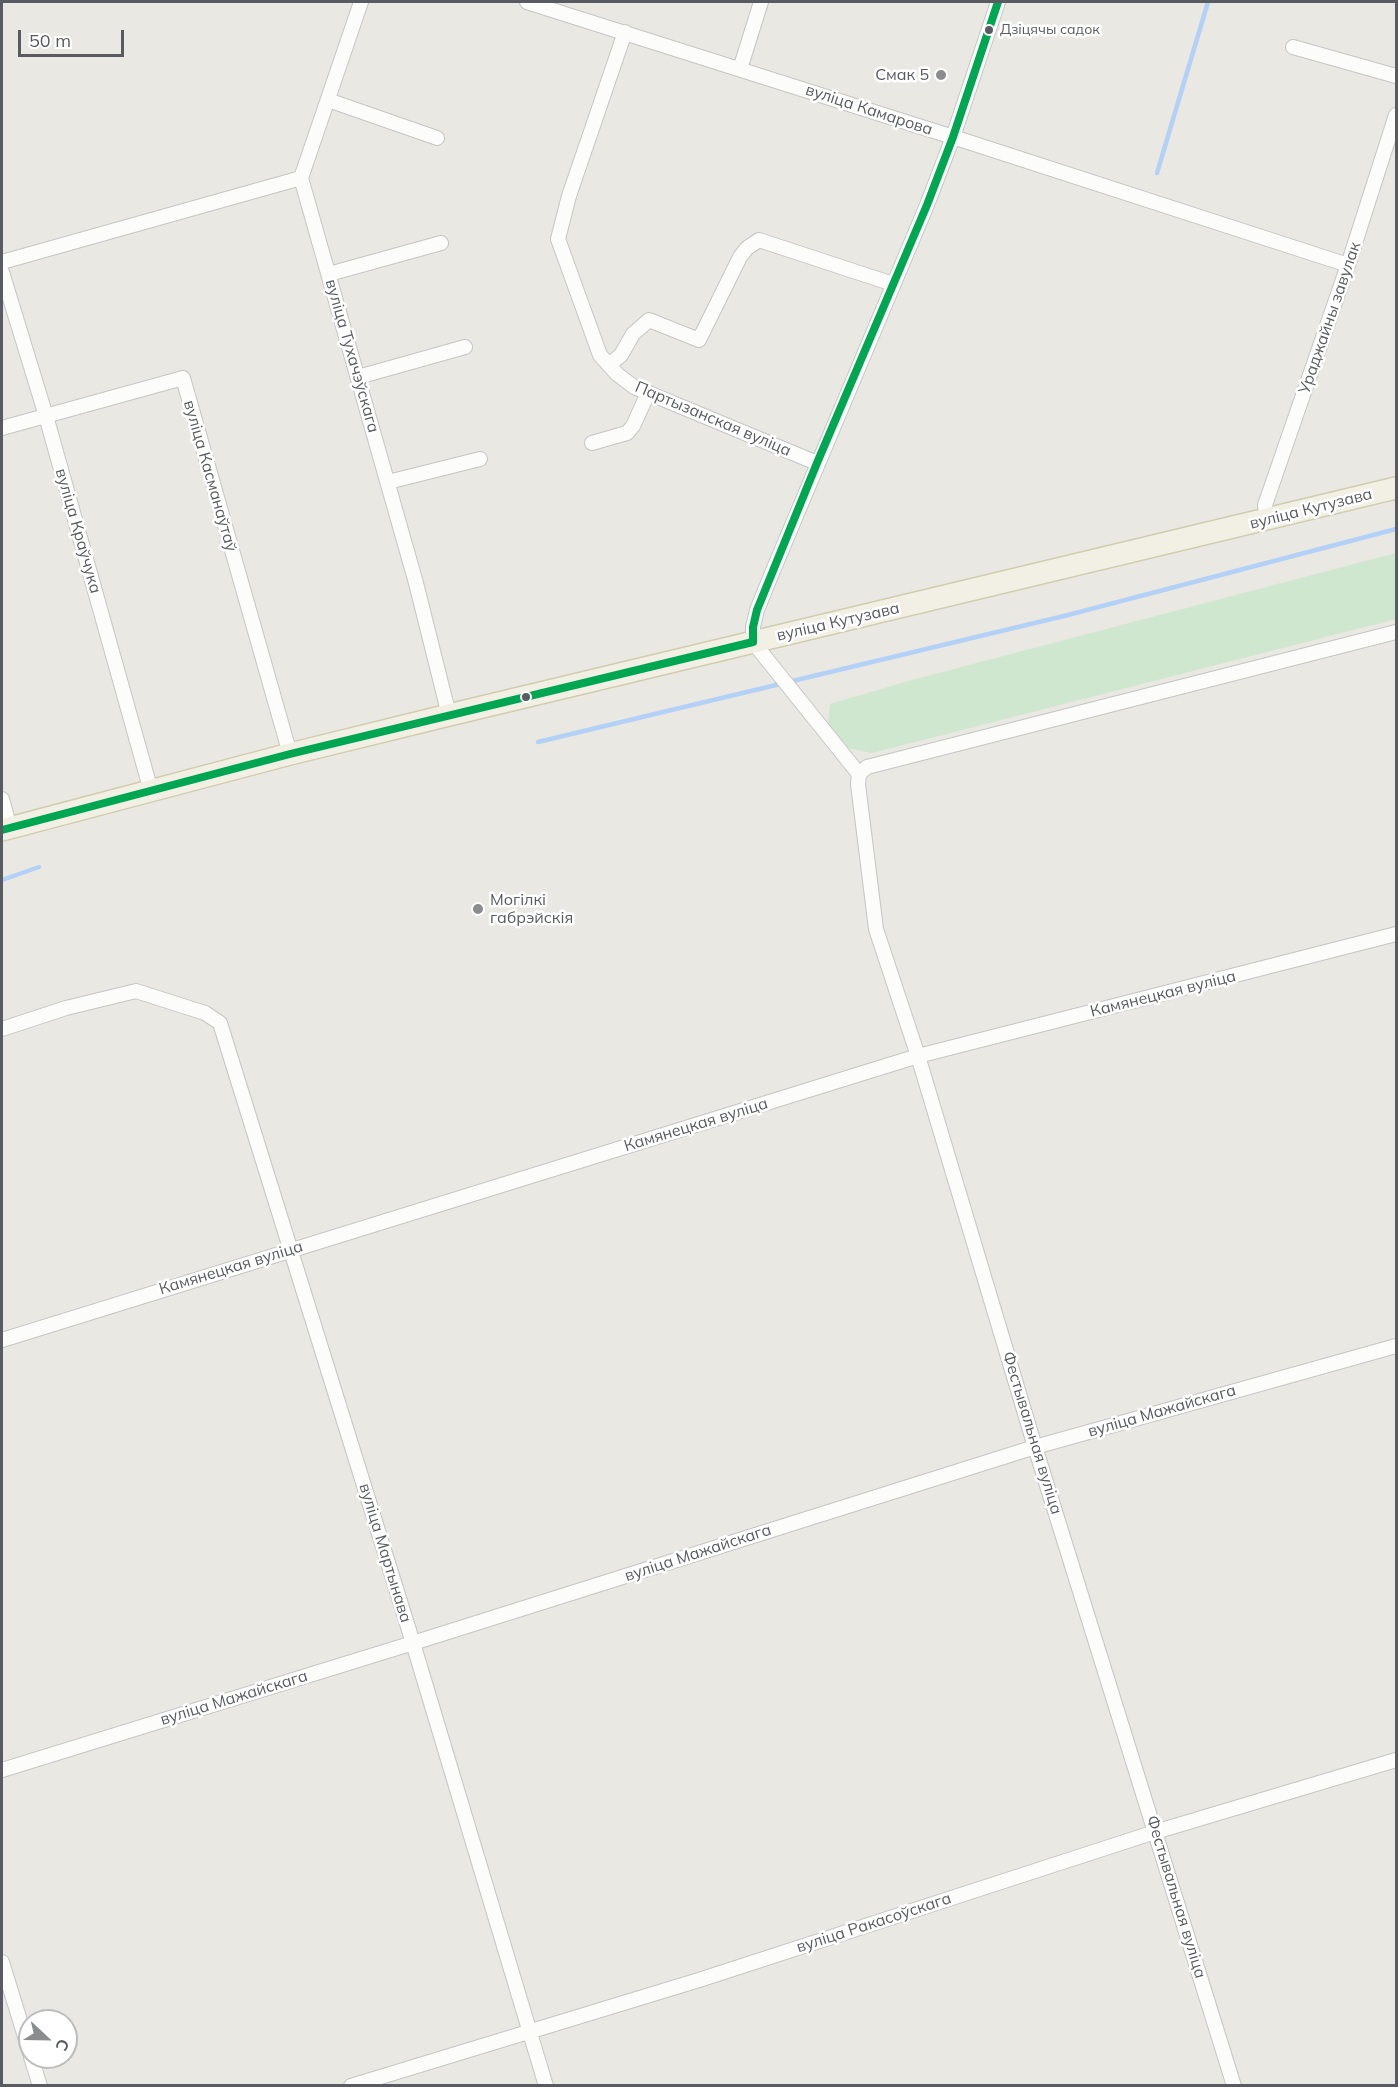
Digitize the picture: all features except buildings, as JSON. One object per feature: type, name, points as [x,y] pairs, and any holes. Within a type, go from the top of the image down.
[{"type":"main road","name":"вуліца Кутузава","points":[[6,829],[448,715],[1396,488]]},
{"type":"street","points":[[2,262],[302,178],[361,2]]},
{"type":"street","name":"вуліца Камарова","points":[[526,2],[1348,265]]},
{"type":"street","points":[[740,69],[761,2]]},
{"type":"street","points":[[998,2],[953,137],[927,205],[757,610],[753,627],[753,642],[785,683],[863,771],[1396,632]]},
{"type":"street","name":"Партызанская вуліца","points":[[625,32],[569,196],[558,239],[600,355],[617,374],[634,387],[817,463]]},
{"type":"street","points":[[1293,47],[1396,76]]},
{"type":"street","points":[[328,100],[437,138]]},
{"type":"street","name":"Ураджайны завулак","points":[[1267,520],[1265,505],[1348,265],[1396,115]]},
{"type":"street","name":"вуліца Тухачэўскага","points":[[302,178],[416,583],[448,715]]},
{"type":"street","points":[[609,365],[621,355],[633,333],[649,320],[699,340],[740,258],[747,248],[759,240],[893,284]]},
{"type":"street","points":[[329,274],[441,243]]},
{"type":"street","name":"вуліца Краўчука","points":[[2,272],[46,416],[151,791]]},
{"type":"street","points":[[358,377],[465,347]]},
{"type":"street","name":"вуліца Касманаўтаў","points":[[2,428],[183,378],[290,754]]},
{"type":"street","points":[[592,443],[627,433],[633,426],[648,393]]},
{"type":"street","points":[[388,482],[480,459]]},
{"type":"street","name":"Фестывальная вуліца","points":[[863,771],[858,784],[876,929],[918,1056],[1035,1447],[1234,2085]]},
{"type":"street","points":[[2,799],[6,829]]},
{"type":"street","name":"Камянецкая вуліца","points":[[2,1340],[918,1056],[1396,934]]},
{"type":"street","name":"вуліца Мартынава","points":[[2,1029],[66,1008],[136,991],[205,1013],[220,1023],[413,1643],[546,2085]]},
{"type":"street","name":"вуліца Мажайскага","points":[[2,1770],[1035,1447],[1396,1346]]},
{"type":"street","name":"вуліца Ракасоўскага","points":[[351,2085],[711,1976],[1155,1832],[1396,1760]]},
{"type":"street","points":[[2,1962],[18,2013]]},
{"type":"street","points":[[35,2069],[40,2085]]},
{"type":"green space","points":[[1396,553],[1396,619],[872,753],[848,748],[828,724],[830,704],[912,680]]},
{"type":"waterway","points":[[1157,173],[1208,2]]},
{"type":"waterway","points":[[538,742],[1068,615],[1396,529]]},
{"type":"waterway","points":[[2,880],[39,867]]},
{"type":"transit line","points":[[753,642],[753,627],[757,610],[927,205],[953,137],[998,2]]},
{"type":"transit line","points":[[2,830],[290,754],[753,642]]},
{"type":"place","name":"Дзіцячы садок","points":[[989,30]]},
{"type":"place","name":"Смак 5","points":[[941,75]]},
{"type":"place","name":"Могілкі габрэйскія","points":[[478,909]]}]
